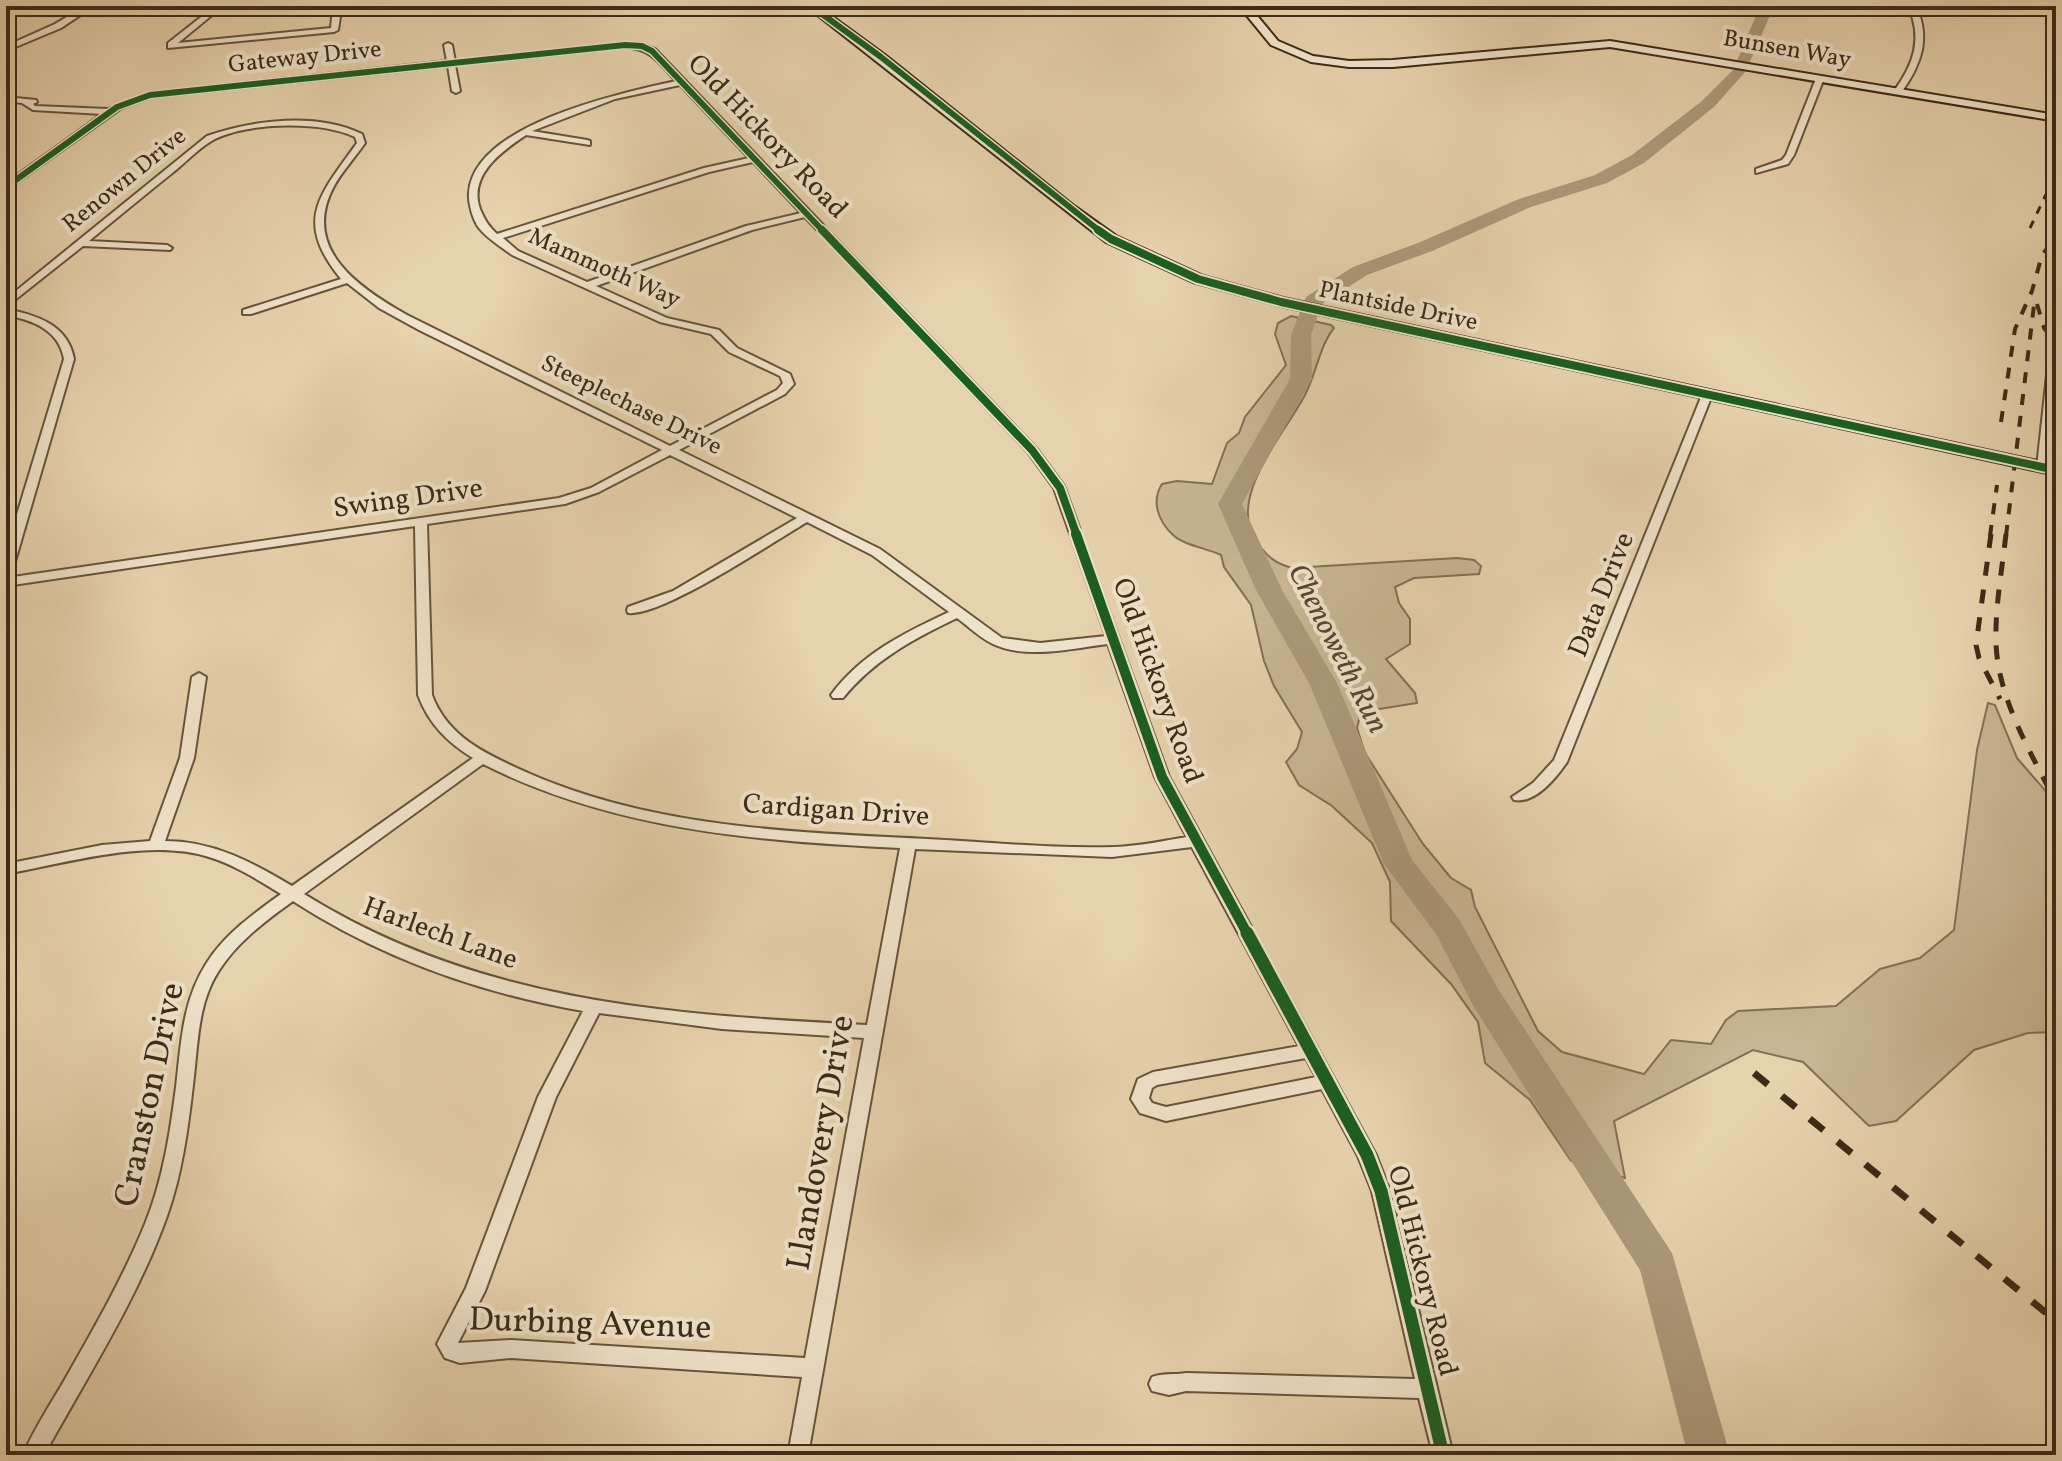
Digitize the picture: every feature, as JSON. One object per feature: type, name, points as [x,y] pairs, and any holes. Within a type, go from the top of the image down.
[{"type":"street","points":[[6,49],[74,18],[90,6]]},
{"type":"street","points":[[219,6],[171,46],[334,30],[336,17],[345,6]]},
{"type":"street","name":"Plantside Drive","points":[[811,6],[881,57],[1074,213],[1142,256],[1198,279],[1346,317],[2050,468]]},
{"type":"street","name":"Bunsen Way","points":[[1244,6],[1279,47],[1330,62],[1390,64],[1595,44],[1642,48],[2056,118]]},
{"type":"street","points":[[1898,91],[1918,57],[1922,40],[1919,19],[1912,6]]},
{"type":"street","points":[[448,45],[456,91]]},
{"type":"street","name":"Gateway Drive","points":[[6,187],[110,112],[134,100],[158,94],[636,45]]},
{"type":"street","name":"Old Hickory Road","points":[[636,45],[649,48],[682,82],[1049,470],[1060,488],[1162,777],[1355,1130],[1381,1191],[1443,1455]]},
{"type":"street","points":[[1759,171],[1785,162],[1790,155],[1820,78]]},
{"type":"street","name":"Mammoth Way","points":[[682,82],[584,105],[524,132],[491,157],[474,182],[473,201],[482,226],[494,238],[526,259],[675,324],[715,332],[733,350],[785,374],[789,384]]},
{"type":"street","points":[[6,99],[25,102],[33,108],[110,112]]},
{"type":"street","name":"Steeplechase Drive","points":[[285,126],[335,125],[353,131],[361,140],[326,192],[319,225],[322,241],[332,262],[347,280],[371,299],[876,552],[986,634],[1016,646],[1114,639]]},
{"type":"street","name":"Renown Drive","points":[[6,304],[210,138],[228,132],[285,126]]},
{"type":"street","points":[[524,132],[587,143]]},
{"type":"street","points":[[494,238],[707,170],[755,159]]},
{"type":"street","points":[[588,285],[749,228],[808,214]]},
{"type":"street","points":[[80,243],[167,248]]},
{"type":"street","points":[[247,312],[347,280]]},
{"type":"street","points":[[6,312],[28,317],[52,329],[65,344],[69,359],[6,572]]},
{"type":"street","points":[[2050,468],[2056,338]]},
{"type":"street","name":"Swing Drive","points":[[6,582],[574,498],[673,451],[781,392],[789,384]]},
{"type":"street","name":"Data Drive","points":[[1519,797],[1538,786],[1560,762],[1707,395]]},
{"type":"street","points":[[633,610],[677,594],[807,517]]},
{"type":"street","name":"Cardigan Drive","points":[[421,522],[425,695],[440,724],[457,741],[483,757],[561,792],[610,809],[672,823],[750,833],[1112,852],[1196,841]]},
{"type":"street","points":[[838,695],[863,665],[901,640],[958,612]]},
{"type":"street","points":[[156,846],[187,758],[199,677]]},
{"type":"street","name":"Cranston Drive","points":[[33,1455],[127,1282],[159,1212],[181,1119],[194,1006],[205,980],[239,936],[290,895],[483,757]]},
{"type":"street","name":"Llandovery Drive","points":[[798,1455],[908,843]]},
{"type":"street","name":"Harlech Lane","points":[[6,869],[133,847],[156,846],[212,852],[342,925],[414,958],[523,992],[593,1008],[725,1024],[875,1032]]},
{"type":"street","name":"Durbing Avenue","points":[[593,1008],[547,1097],[475,1291],[447,1344],[452,1352],[460,1354],[511,1349],[814,1368]]},
{"type":"street","points":[[1311,1050],[1153,1079],[1144,1084],[1140,1099],[1146,1108],[1166,1114],[1328,1081]]},
{"type":"street","points":[[1159,1384],[1169,1386],[1186,1382],[1428,1389]]},
{"type":"shaded area","points":[[1291,316],[1334,328],[1305,395],[1272,448],[1252,488],[1248,508],[1249,527],[1269,556],[1292,568],[1457,558],[1474,560],[1481,566],[1479,574],[1414,578],[1395,587],[1399,603],[1410,619],[1410,644],[1386,659],[1415,693],[1417,703],[1361,712],[1357,728],[1365,753],[1423,844],[1451,878],[1471,890],[1475,907],[1538,1031],[1562,1052],[1644,1074],[1671,1040],[1711,1044],[1726,1020],[1738,1011],[1836,1006],[1880,969],[1920,958],[1954,930],[1977,750],[1988,703],[1995,705],[2017,758],[2056,803],[2056,1032],[2028,1033],[1974,1050],[1896,1121],[1869,1126],[1803,1062],[1753,1050],[1614,1121],[1625,1178],[1571,1161],[1530,1100],[1485,1063],[1478,1022],[1451,984],[1391,921],[1390,882],[1372,843],[1332,806],[1299,785],[1286,762],[1297,749],[1302,732],[1274,686],[1264,661],[1251,605],[1224,567],[1221,555],[1178,539],[1163,524],[1158,511],[1157,497],[1162,484],[1177,481],[1212,484],[1227,443],[1239,433],[1245,417],[1286,365],[1275,334],[1278,323]]},
{"type":"waterway","name":"Chenoweth Run","points":[[1745,61],[1759,18],[1767,6]]},
{"type":"waterway","name":"Chenoweth Run","points":[[1709,1455],[1658,1265],[1486,998],[1448,927],[1399,864],[1323,683],[1269,590],[1230,504],[1301,379],[1301,335],[1313,301],[1360,271],[1425,247],[1525,203],[1601,179],[1638,159],[1708,104],[1741,68]]},
{"type":"railway","points":[[2052,165],[2056,137]]},
{"type":"railway","points":[[2030,228],[2049,188],[2056,157]]},
{"type":"railway","points":[[2001,422],[2015,329],[2032,291],[2042,255],[2056,237]]},
{"type":"railway","points":[[2006,536],[2035,297]]},
{"type":"railway","points":[[2037,304],[2044,328],[2056,343]]},
{"type":"railway","points":[[1990,536],[1997,485]]},
{"type":"railway","points":[[1991,534],[1976,645],[1979,658],[2000,699]]},
{"type":"railway","points":[[2006,534],[1997,616],[1998,664],[2018,726],[2056,803]]},
{"type":"railway","points":[[1754,1073],[2056,1321]]},
{"type":"cycle path","points":[[811,6],[881,57],[1069,209],[1111,239],[1198,279],[1281,302],[2056,470]]},
{"type":"cycle path","points":[[6,187],[117,107],[150,95],[625,45],[642,46],[652,51],[1032,450],[1060,488],[1162,777],[1367,1155],[1381,1191],[1443,1455]]}]
